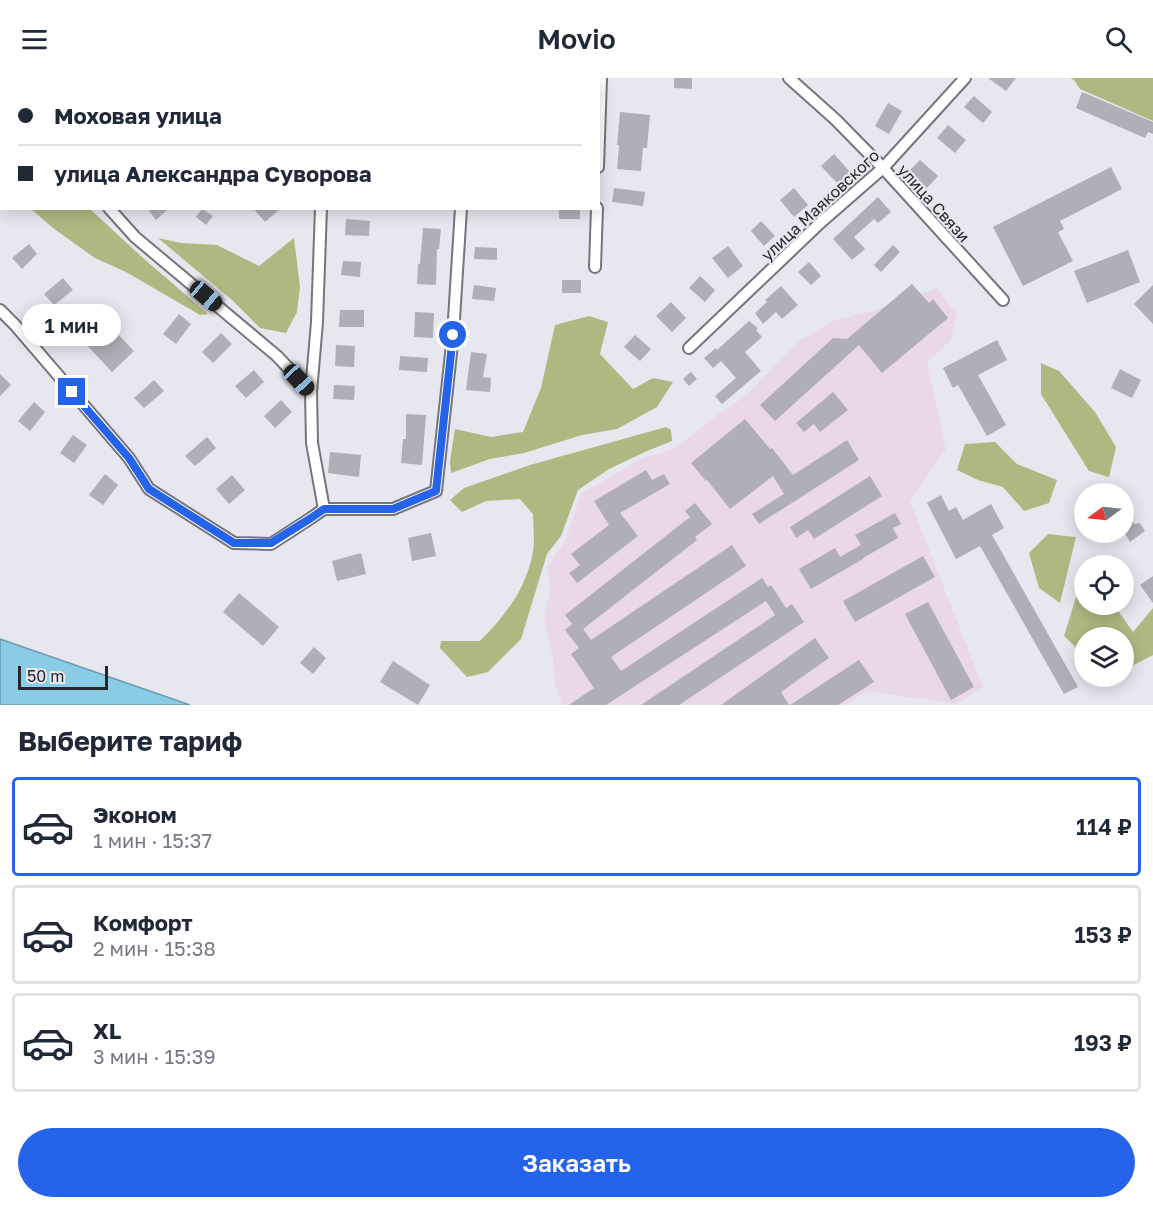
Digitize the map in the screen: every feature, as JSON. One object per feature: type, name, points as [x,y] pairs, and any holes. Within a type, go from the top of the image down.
[{"type":"street","points":[[600,108],[601,78]]},
{"type":"street","name":"улица Связи","points":[[789,78],[836,120],[883,168],[1003,300]]},
{"type":"street","name":"улица Маяковского","points":[[689,348],[820,223],[883,168],[965,78]]},
{"type":"street","points":[[111,210],[135,237],[277,356],[310,392]]},
{"type":"street","points":[[319,210],[317,322],[310,392],[312,443],[324,509]]},
{"type":"street","points":[[0,310],[129,458],[149,489],[234,543],[271,543],[324,509],[393,509],[436,491],[453,335],[461,210]]},
{"type":"street","points":[[595,267],[597,210]]},
{"type":"street","points":[[0,322],[15,326]]},
{"type":"shaded area","points":[[937,288],[957,315],[950,341],[927,362],[946,449],[910,501],[983,687],[957,704],[867,691],[845,705],[562,705],[555,683],[553,659],[544,619],[550,590],[547,567],[566,539],[581,494],[641,459],[676,448],[745,396],[801,340],[833,321],[897,304]]},
{"type":"green space","points":[[1070,78],[1153,78],[1153,121],[1080,89]]},
{"type":"green space","points":[[32,210],[91,210],[208,314],[200,315],[126,272],[95,258]]},
{"type":"green space","points":[[158,238],[181,243],[217,245],[259,266],[294,238],[300,287],[297,312],[286,333],[260,328],[232,300]]},
{"type":"green space","points":[[589,316],[608,322],[600,354],[633,389],[653,378],[673,382],[657,407],[617,429],[582,435],[524,453],[490,459],[451,473],[450,461],[455,429],[491,437],[523,432],[541,388],[555,325]]},
{"type":"green space","points":[[1041,363],[1059,371],[1095,412],[1116,447],[1109,477],[1089,471],[1041,394]]},
{"type":"green space","points":[[666,427],[671,430],[672,441],[609,469],[578,490],[561,536],[547,554],[521,639],[488,672],[467,677],[440,648],[441,641],[480,641],[514,601],[530,565],[534,547],[533,514],[520,499],[486,501],[462,512],[450,500],[464,488],[530,465]]},
{"type":"green space","points":[[995,442],[1017,464],[1057,480],[1049,503],[1024,511],[1003,487],[978,480],[957,470],[965,444]]},
{"type":"green space","points":[[1048,534],[1074,537],[1075,543],[1060,603],[1039,588],[1029,553]]},
{"type":"green space","points":[[1074,604],[1074,615],[1121,615],[1129,627],[1074,627],[1074,646],[1064,636]]},
{"type":"green space","points":[[1153,608],[1153,655],[1134,665],[1134,631]]},
{"type":"water","points":[[0,639],[190,705],[0,705]]},
{"type":"building","points":[[674,78],[692,78],[692,89],[674,88]]},
{"type":"building","points":[[988,78],[1016,78],[1006,91]]},
{"type":"building","points":[[1082,92],[1153,122],[1153,134],[1148,132],[1145,138],[1076,108]]},
{"type":"building","points":[[974,96],[992,112],[983,123],[964,107]]},
{"type":"building","points":[[888,103],[902,111],[889,134],[875,126]]},
{"type":"building","points":[[620,112],[650,115],[647,148],[643,148],[641,171],[617,169]]},
{"type":"building","points":[[948,125],[966,140],[955,153],[937,138]]},
{"type":"building","points":[[834,154],[851,173],[838,184],[821,166]]},
{"type":"building","points":[[920,160],[938,176],[927,188],[909,171]]},
{"type":"building","points":[[1111,167],[1122,189],[1060,221],[1064,229],[1058,232],[1073,261],[1023,286],[993,227]]},
{"type":"building","points":[[614,188],[645,192],[643,206],[612,202]]},
{"type":"building","points":[[794,188],[808,205],[794,217],[780,200]]},
{"type":"building","points":[[878,197],[891,212],[878,223],[874,219],[854,237],[865,249],[852,260],[833,239]]},
{"type":"building","points":[[148,210],[167,210],[156,220]]},
{"type":"building","points":[[201,210],[213,216],[206,225],[196,217]]},
{"type":"building","points":[[255,210],[279,210],[265,222]]},
{"type":"building","points":[[559,210],[580,210],[580,219],[559,219]]},
{"type":"building","points":[[346,219],[370,221],[369,236],[345,235]]},
{"type":"building","points":[[761,221],[775,236],[764,246],[751,231]]},
{"type":"building","points":[[423,228],[441,229],[439,249],[437,249],[436,285],[417,284]]},
{"type":"building","points":[[29,244],[37,254],[22,269],[12,258]]},
{"type":"building","points":[[893,245],[900,252],[881,272],[874,265]]},
{"type":"building","points":[[728,246],[743,266],[728,278],[712,258]]},
{"type":"building","points":[[475,247],[497,248],[497,260],[474,259]]},
{"type":"building","points":[[1128,250],[1140,282],[1087,303],[1074,271]]},
{"type":"building","points":[[343,261],[361,262],[360,277],[341,275]]},
{"type":"building","points":[[809,262],[821,276],[811,285],[798,272]]},
{"type":"building","points":[[700,276],[715,290],[705,302],[689,288]]},
{"type":"building","points":[[63,278],[73,290],[54,305],[44,294]]},
{"type":"building","points":[[562,280],[581,280],[581,293],[562,293]]},
{"type":"building","points":[[912,284],[929,303],[933,299],[948,318],[882,373],[859,345],[775,421],[760,405],[833,338],[847,339]]},
{"type":"building","points":[[474,285],[496,288],[494,301],[472,299]]},
{"type":"building","points":[[1153,285],[1153,324],[1134,304]]},
{"type":"building","points":[[781,286],[798,305],[782,319],[776,312],[763,324],[755,313],[767,302],[765,300]]},
{"type":"building","points":[[671,302],[686,318],[672,332],[656,316]]},
{"type":"building","points":[[89,304],[134,351],[112,372],[83,341],[82,343],[72,333],[82,324],[76,317]]},
{"type":"building","points":[[340,310],[364,310],[364,327],[339,327]]},
{"type":"building","points":[[415,312],[434,313],[433,338],[414,337]]},
{"type":"building","points":[[179,314],[191,324],[176,344],[163,334]]},
{"type":"building","points":[[749,321],[758,328],[756,330],[762,337],[745,352],[761,371],[722,404],[715,396],[736,378],[721,361],[713,368],[704,358],[716,348],[717,350]]},
{"type":"building","points":[[221,333],[232,344],[213,363],[202,352]]},
{"type":"building","points":[[635,335],[651,349],[640,361],[624,347]]},
{"type":"building","points":[[997,340],[1007,360],[978,375],[1006,425],[987,436],[958,385],[953,388],[943,368]]},
{"type":"building","points":[[336,345],[355,346],[354,367],[335,366]]},
{"type":"building","points":[[471,352],[487,354],[483,377],[491,378],[490,392],[466,390]]},
{"type":"building","points":[[400,356],[428,358],[427,372],[399,370]]},
{"type":"building","points":[[1120,369],[1141,380],[1132,398],[1111,388]]},
{"type":"building","points":[[254,370],[264,382],[246,398],[235,386]]},
{"type":"building","points":[[691,372],[697,379],[689,386],[683,379]]},
{"type":"building","points":[[0,374],[11,385],[0,396]]},
{"type":"building","points":[[154,380],[164,391],[144,408],[134,398]]},
{"type":"building","points":[[334,385],[355,386],[354,400],[333,399]]},
{"type":"building","points":[[833,392],[848,410],[820,432],[814,424],[804,432],[796,423]]},
{"type":"building","points":[[281,400],[292,412],[275,428],[264,416]]},
{"type":"building","points":[[34,402],[45,412],[30,431],[18,421]]},
{"type":"building","points":[[406,414],[426,415],[422,465],[401,463],[403,439],[406,439]]},
{"type":"building","points":[[745,419],[793,475],[847,440],[859,460],[759,524],[752,514],[784,494],[773,476],[730,509],[691,463]]},
{"type":"building","points":[[73,435],[87,445],[74,463],[60,453]]},
{"type":"building","points":[[207,437],[216,448],[195,466],[185,456]]},
{"type":"building","points":[[330,452],[361,455],[359,477],[328,473]]},
{"type":"building","points":[[646,470],[652,480],[664,474],[670,484],[620,513],[638,536],[577,583],[569,573],[580,565],[571,554],[609,525],[594,501]]},
{"type":"building","points":[[105,474],[118,485],[103,505],[89,495]]},
{"type":"building","points":[[232,475],[245,490],[229,504],[216,489]]},
{"type":"building","points":[[870,476],[882,496],[814,539],[808,530],[796,538],[790,527]]},
{"type":"building","points":[[941,495],[949,511],[956,507],[963,520],[991,504],[1004,528],[992,535],[1074,680],[1074,687],[1078,687],[1064,694],[980,546],[956,559],[927,503]]},
{"type":"building","points":[[695,503],[712,524],[695,537],[697,540],[583,629],[591,640],[732,545],[746,566],[611,657],[621,671],[762,578],[768,587],[771,585],[786,608],[792,604],[804,622],[679,705],[641,705],[775,615],[766,601],[606,705],[569,705],[594,688],[571,654],[579,648],[565,630],[572,624],[565,615],[690,517],[685,511]]},
{"type":"building","points":[[895,513],[901,524],[893,528],[898,538],[811,589],[799,569],[835,548],[840,557],[861,545],[855,535]]},
{"type":"building","points":[[1140,523],[1145,531],[1134,539],[1134,524]]},
{"type":"building","points":[[431,533],[436,556],[412,561],[408,538]]},
{"type":"building","points":[[361,553],[366,574],[337,581],[332,561]]},
{"type":"building","points":[[923,556],[935,577],[855,622],[843,601]]},
{"type":"building","points":[[1153,576],[1153,603],[1140,585]]},
{"type":"building","points":[[239,593],[279,627],[263,646],[223,612]]},
{"type":"building","points":[[928,602],[974,687],[951,700],[905,614]]},
{"type":"building","points":[[815,638],[829,658],[781,692],[789,705],[721,705]]},
{"type":"building","points":[[314,647],[326,658],[313,674],[300,663]]},
{"type":"building","points":[[859,660],[874,682],[838,705],[790,705]]},
{"type":"building","points":[[393,661],[430,685],[418,705],[380,682]]},
{"type":"route","points":[[72,392],[129,458],[149,489],[234,543],[271,543],[324,509],[393,509],[436,491],[453,335]]}]
